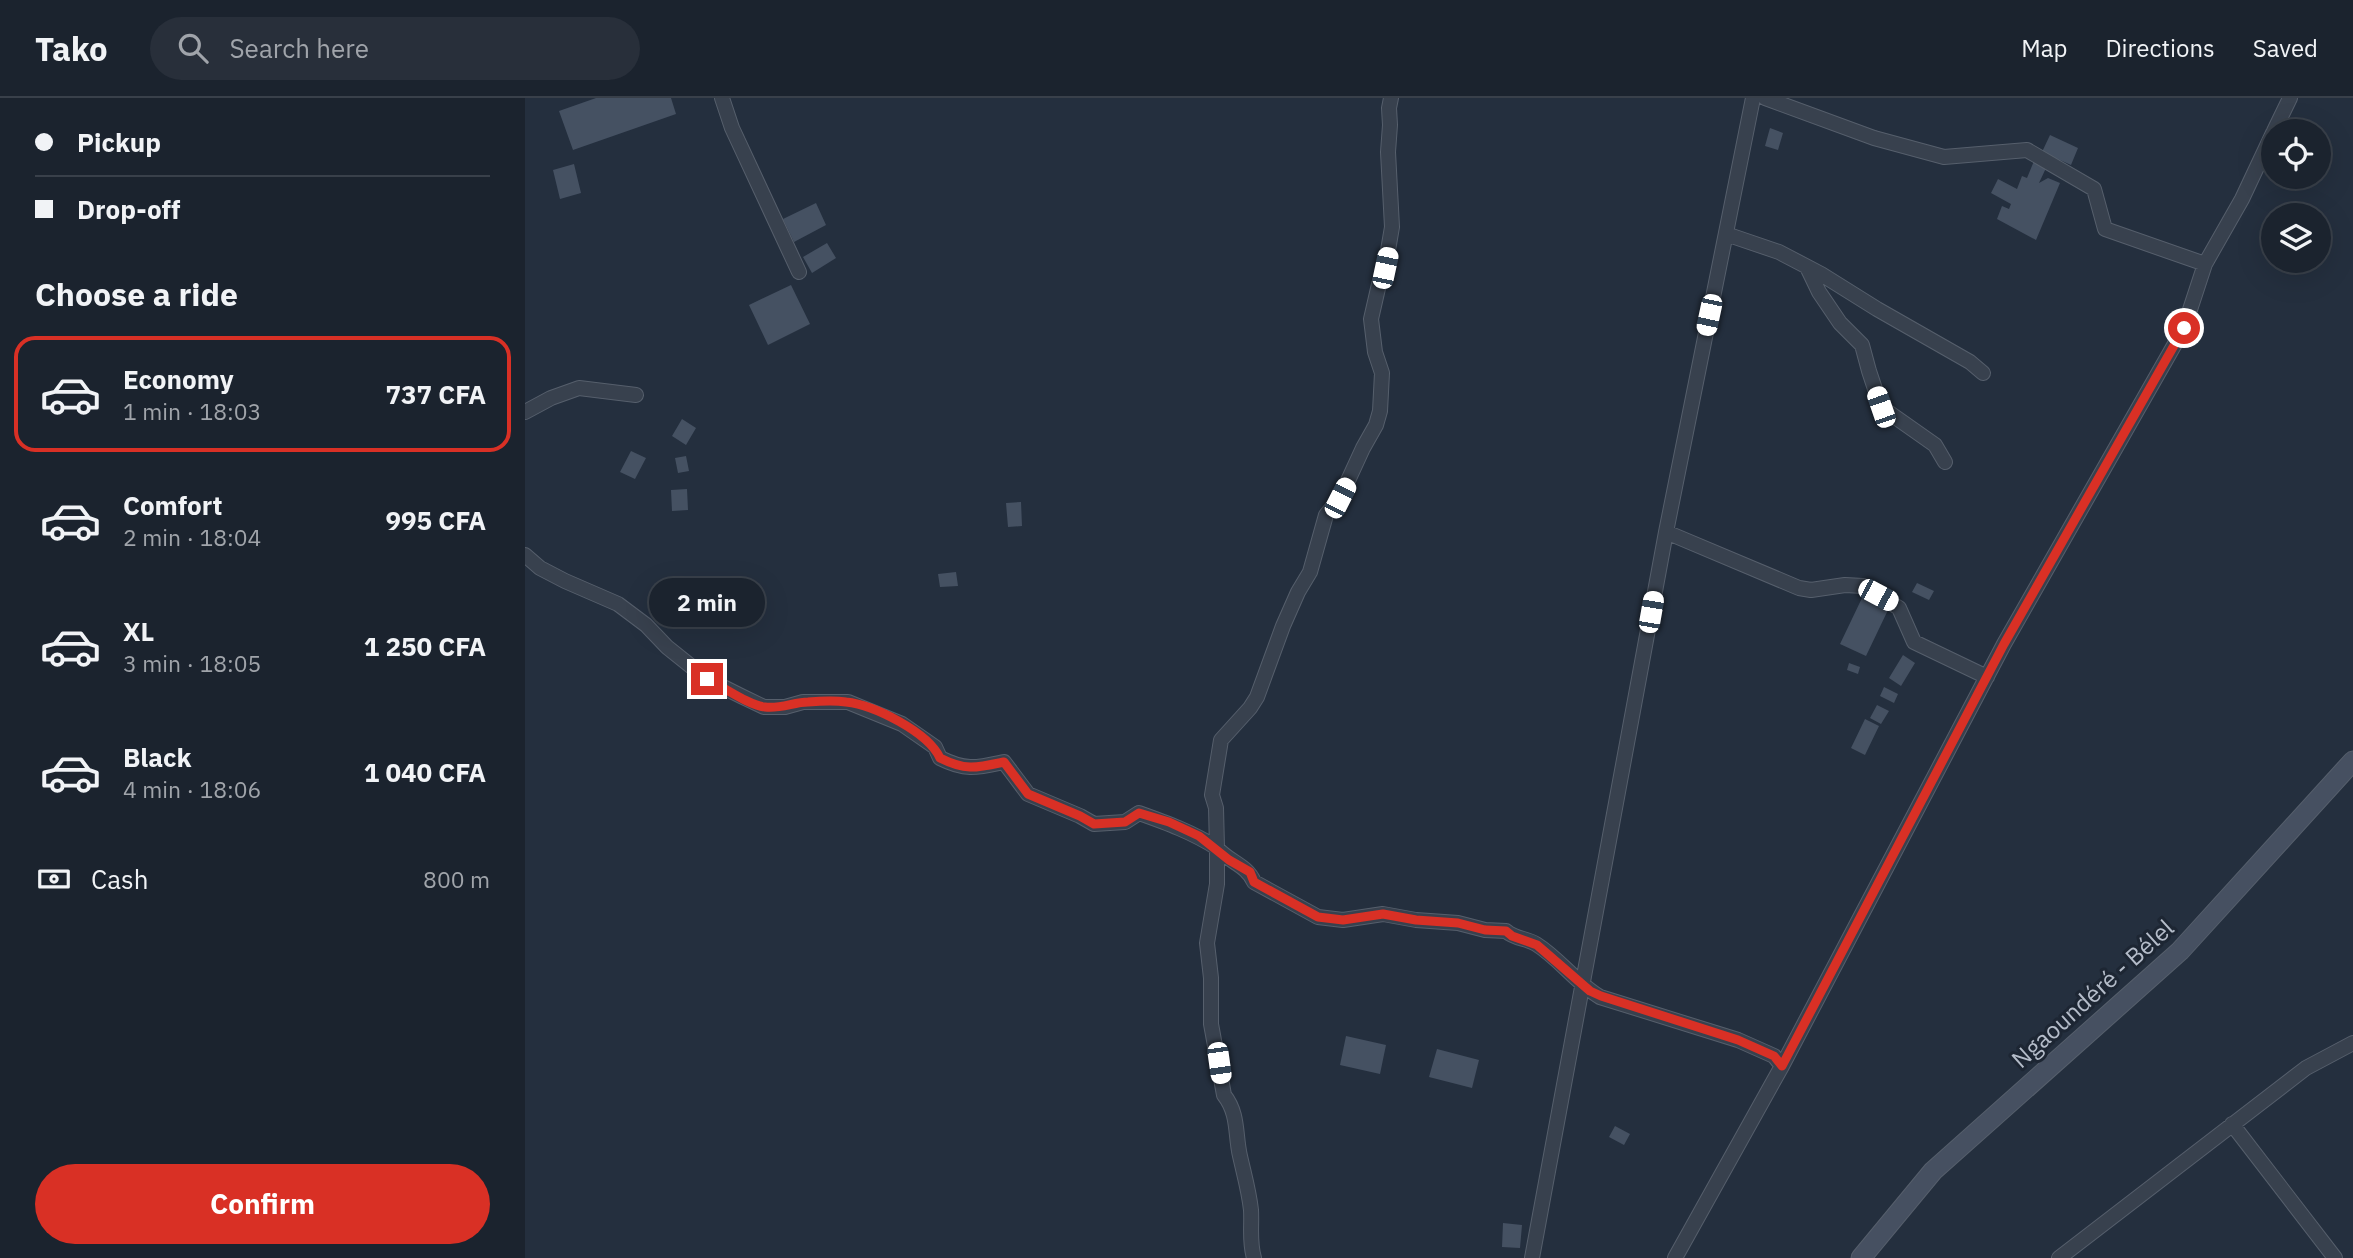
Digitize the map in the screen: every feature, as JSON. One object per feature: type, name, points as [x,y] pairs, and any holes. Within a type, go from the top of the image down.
[{"type":"main road","name":"Ngaoundéré - Bélel","points":[[1861,1258],[1933,1171],[2180,951],[2353,761]]},
{"type":"street","points":[[722,98],[732,128],[799,272]]},
{"type":"street","points":[[1254,1258],[1250,1238],[1251,1214],[1245,1173],[1239,1154],[1239,1138],[1229,1102],[1224,1094],[1211,1024],[1211,978],[1207,943],[1217,884],[1218,829],[1212,795],[1221,740],[1257,697],[1283,626],[1310,572],[1326,515],[1340,498],[1376,425],[1380,411],[1382,373],[1375,352],[1371,319],[1385,268],[1392,227],[1388,152],[1391,98]]},
{"type":"street","points":[[1532,1258],[1665,532],[1753,98]]},
{"type":"street","points":[[1765,98],[1874,138],[1944,157],[2027,149],[2094,189],[2105,229],[2205,264]]},
{"type":"street","points":[[2280,119],[2290,98]]},
{"type":"street","points":[[1675,1258],[1782,1066],[1987,677],[2184,328],[2205,264],[2261,159]]},
{"type":"street","points":[[1725,234],[1779,251],[1970,362],[1983,373]]},
{"type":"street","points":[[1807,267],[1819,292],[1840,323],[1862,345],[1881,407],[1935,445],[1945,462]]},
{"type":"street","points":[[525,412],[551,398],[579,388],[636,395]]},
{"type":"street","points":[[1665,532],[1799,588],[1811,590],[1845,585],[1863,586],[1899,608],[1914,642],[1987,677]]},
{"type":"street","points":[[525,555],[540,568],[557,577],[618,604],[707,679],[764,707],[785,707],[803,702],[848,702],[902,724],[935,747],[940,758],[960,768],[1004,762],[1028,794],[1094,824],[1125,822],[1139,813],[1169,822],[1199,836],[1229,860],[1250,872],[1254,882],[1318,917],[1343,920],[1383,914],[1506,931],[1537,945],[1590,991],[1613,1001],[1738,1040],[1774,1056],[1782,1066]]},
{"type":"street","points":[[2059,1258],[2305,1068],[2353,1043]]},
{"type":"street","points":[[2232,1124],[2335,1258]]},
{"type":"building","points":[[596,98],[671,98],[676,114],[573,150],[559,111]]},
{"type":"building","points":[[1770,128],[1783,133],[1778,150],[1765,146]]},
{"type":"building","points":[[2050,135],[2078,148],[2071,165],[2042,152]]},
{"type":"building","points":[[2034,161],[2046,168],[2039,183],[2048,178],[2060,183],[2036,240],[1997,219],[2002,206],[2009,209],[2011,204],[1991,193],[1998,179],[2017,189],[2022,176],[2027,178]]},
{"type":"building","points":[[574,164],[581,193],[560,199],[553,170]]},
{"type":"building","points":[[816,203],[826,225],[794,242],[783,219]]},
{"type":"building","points":[[827,243],[836,258],[812,273],[803,257]]},
{"type":"building","points":[[791,285],[810,324],[768,345],[749,305]]},
{"type":"building","points":[[682,419],[696,428],[686,445],[672,436]]},
{"type":"building","points":[[631,451],[646,458],[635,479],[620,472]]},
{"type":"building","points":[[686,456],[689,471],[678,473],[675,458]]},
{"type":"building","points":[[687,489],[688,510],[672,511],[671,490]]},
{"type":"building","points":[[1021,502],[1022,526],[1008,527],[1006,503]]},
{"type":"building","points":[[956,572],[958,586],[940,587],[938,574]]},
{"type":"building","points":[[1917,583],[1934,591],[1929,600],[1912,592]]},
{"type":"building","points":[[1862,598],[1888,610],[1866,656],[1840,644]]},
{"type":"building","points":[[1903,655],[1915,663],[1901,686],[1889,678]]},
{"type":"building","points":[[1849,663],[1860,667],[1858,674],[1847,670]]},
{"type":"building","points":[[1884,687],[1898,694],[1894,703],[1880,696]]},
{"type":"building","points":[[1877,705],[1889,711],[1881,724],[1870,718]]},
{"type":"building","points":[[1865,719],[1879,726],[1865,755],[1851,748]]},
{"type":"building","points":[[1346,1036],[1386,1045],[1380,1074],[1340,1065]]},
{"type":"building","points":[[1437,1049],[1479,1060],[1472,1088],[1429,1077]]},
{"type":"building","points":[[1615,1126],[1630,1134],[1624,1145],[1609,1137]]},
{"type":"building","points":[[1503,1223],[1522,1225],[1520,1248],[1502,1247]]},
{"type":"route","points":[[707,679],[764,707],[831,701],[848,702],[867,708],[902,724],[935,747],[940,758],[960,768],[1004,762],[1028,794],[1094,824],[1125,822],[1139,813],[1169,822],[1199,836],[1229,860],[1250,872],[1254,882],[1318,917],[1343,920],[1383,914],[1506,931],[1537,945],[1590,991],[1645,1012],[1738,1040],[1774,1056],[1782,1066],[2004,644],[2184,328]]}]
